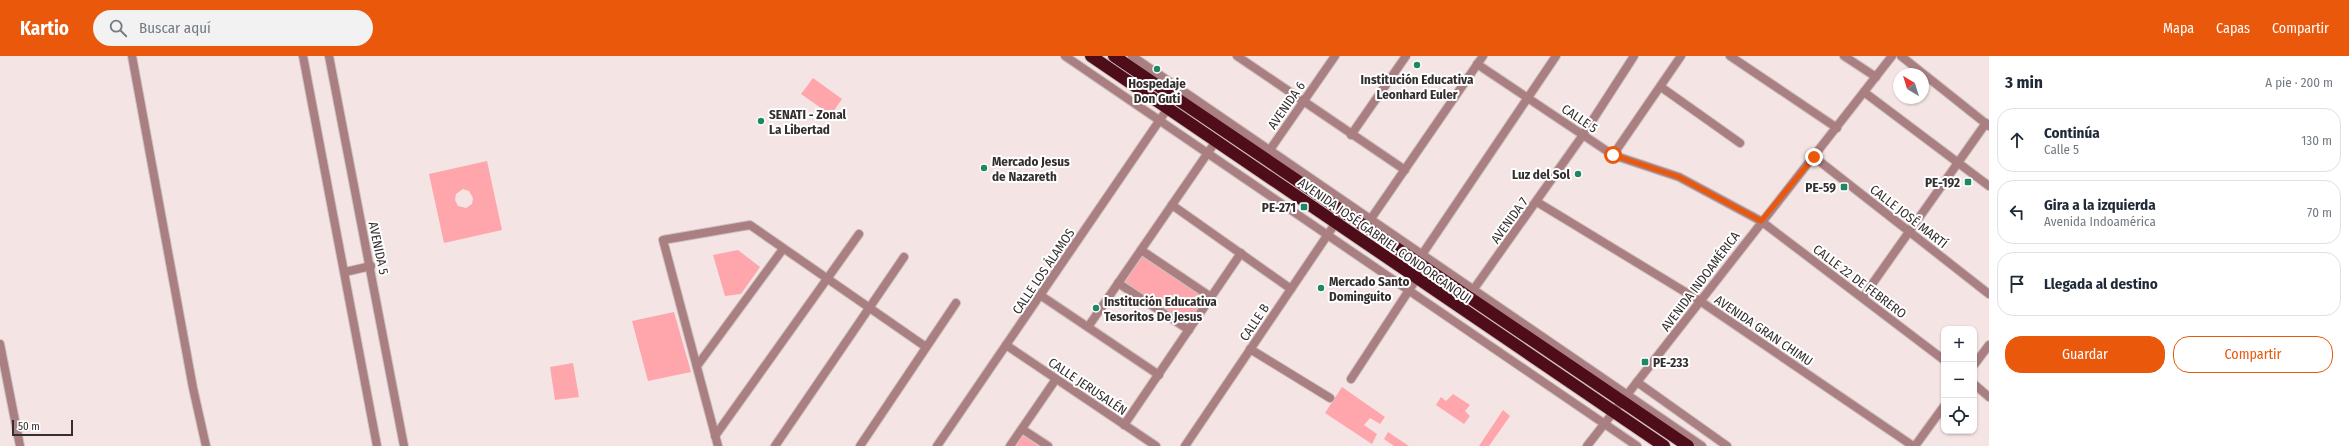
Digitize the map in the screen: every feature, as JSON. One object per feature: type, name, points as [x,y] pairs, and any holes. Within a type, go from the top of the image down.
[{"type":"highway","name":"AVENIDA JOSÉ GABRIEL CONDORCANQUI","points":[[1091,56],[1257,168],[1339,217],[1368,224],[1625,399],[1688,446]]},
{"type":"highway","name":"AVENIDA JOSÉ GABRIEL CONDORCANQUI","points":[[1114,56],[1267,154],[1339,217],[1417,278],[1664,446]]},
{"type":"street","points":[[132,56],[193,388],[206,446]]},
{"type":"street","points":[[303,56],[377,446]]},
{"type":"street","name":"AVENIDA 5","points":[[329,56],[371,266],[404,446]]},
{"type":"street","name":"AVENIDA JOSÉ GABRIEL CONDORCANQUI","points":[[1065,56],[1637,446]]},
{"type":"street","name":"AVENIDA JOSÉ GABRIEL CONDORCANQUI","points":[[1132,56],[1267,154],[1368,224]]},
{"type":"street","points":[[1237,56],[1351,135],[1405,170]]},
{"type":"street","name":"AVENIDA 6","points":[[1257,168],[1335,56]]},
{"type":"street","points":[[1351,135],[1406,56]]},
{"type":"street","points":[[1368,224],[1483,56]]},
{"type":"street","points":[[1351,379],[1417,278],[1420,259],[1556,56]]},
{"type":"street","name":"AVENIDA 7","points":[[1471,293],[1537,202],[1583,135],[1634,56]]},
{"type":"street","points":[[1613,155],[1681,56]]},
{"type":"street","points":[[1730,56],[1837,128]]},
{"type":"street","points":[[1844,56],[1876,77]]},
{"type":"street","name":"AVENIDA INDOAMÉRICA","points":[[1587,446],[1625,399],[1761,221],[1814,157],[1892,56]]},
{"type":"street","points":[[1863,298],[1957,162],[1988,125],[1901,56]]},
{"type":"street","name":"CALLE 5","points":[[1477,64],[1613,155],[1679,177],[1761,221]]},
{"type":"street","points":[[1661,87],[1740,143]]},
{"type":"street","points":[[1864,92],[1989,186]]},
{"type":"street","name":"CALLE LOS ÁLAMOS","points":[[937,446],[1168,108]]},
{"type":"street","points":[[1088,327],[1216,141]]},
{"type":"street","name":"CALLE JOSÉ MARTÍ","points":[[1814,157],[1989,294]]},
{"type":"street","name":"AVENIDA GRAN CHIMU","points":[[1537,202],[1700,301],[1914,446]]},
{"type":"street","points":[[1172,205],[1290,289]]},
{"type":"street","name":"CALLE B","points":[[1185,446],[1339,217]]},
{"type":"street","name":"CALLE 22 DE FEBRERO","points":[[1761,221],[1941,358]]},
{"type":"street","points":[[718,446],[663,240],[750,225],[926,347]]},
{"type":"street","points":[[715,436],[859,234]]},
{"type":"street","points":[[697,366],[783,249]]},
{"type":"street","points":[[1141,250],[1211,297]]},
{"type":"street","points":[[1124,425],[1241,254]]},
{"type":"street","points":[[775,446],[904,257]]},
{"type":"street","points":[[345,272],[371,266]]},
{"type":"street","points":[[1118,283],[1189,330]]},
{"type":"street","points":[[1040,295],[1159,374]]},
{"type":"street","points":[[860,446],[956,303]]},
{"type":"street","points":[[0,344],[20,446]]},
{"type":"street","name":"CALLE JERUSALÉN","points":[[1006,345],[1156,446]]},
{"type":"street","points":[[1976,362],[1989,345]]},
{"type":"street","points":[[1250,349],[1330,398]]},
{"type":"street","points":[[1010,446],[1056,379]]},
{"type":"street","points":[[1637,382],[1727,446]]},
{"type":"street","points":[[1977,387],[1989,397]]},
{"type":"street","name":"AVENIDA JOSÉ GABRIEL CONDORCANQUI","points":[[1625,399],[1702,446]]},
{"type":"street","points":[[1914,446],[1941,410]]},
{"type":"street","points":[[1022,429],[1048,446]]},
{"type":"shaded area","points":[[813,78],[842,99],[831,115],[801,94]]},
{"type":"shaded area","points":[[487,161],[502,230],[444,243],[429,174]],"holes":[[[463,189],[469,191],[473,198],[472,204],[466,208],[458,206],[455,200],[456,194]]]},
{"type":"shaded area","points":[[738,250],[760,267],[741,294],[725,296],[713,255]]},
{"type":"shaded area","points":[[1142,256],[1206,299],[1188,325],[1124,283]]},
{"type":"shaded area","points":[[674,312],[691,372],[648,381],[632,321]]},
{"type":"shaded area","points":[[573,363],[579,397],[555,400],[550,367]]},
{"type":"shaded area","points":[[1342,387],[1385,417],[1380,424],[1370,418],[1364,425],[1377,434],[1372,444],[1325,413]]},
{"type":"shaded area","points":[[1453,394],[1470,405],[1465,411],[1470,416],[1464,424],[1436,405],[1441,397],[1446,401]]},
{"type":"shaded area","points":[[1503,410],[1510,416],[1489,446],[1479,446]]},
{"type":"shaded area","points":[[1388,432],[1409,446],[1394,446],[1384,439]]},
{"type":"shaded area","points":[[1023,435],[1039,446],[1016,446]]},
{"type":"place","name":"Institución Educativa Leonhard Euler","points":[[1417,65]]},
{"type":"place","name":"Hospedaje Don Guti","points":[[1157,69]]},
{"type":"place","name":"SENATI - Zonal La Libertad","points":[[761,121]]},
{"type":"place","name":"Mercado Jesus de Nazareth","points":[[984,168]]},
{"type":"place","name":"Luz del Sol","points":[[1578,174]]},
{"type":"place","name":"PE-192","points":[[1968,182]]},
{"type":"place","name":"PE-59","points":[[1844,187]]},
{"type":"place","name":"PE-271","points":[[1304,207]]},
{"type":"place","name":"Mercado Santo Dominguito","points":[[1321,288]]},
{"type":"place","name":"Institución Educativa Tesoritos De Jesus","points":[[1096,308]]},
{"type":"place","name":"PE-233","points":[[1645,362]]},
{"type":"route","points":[[1613,155],[1679,177],[1761,221],[1814,157]]}]
